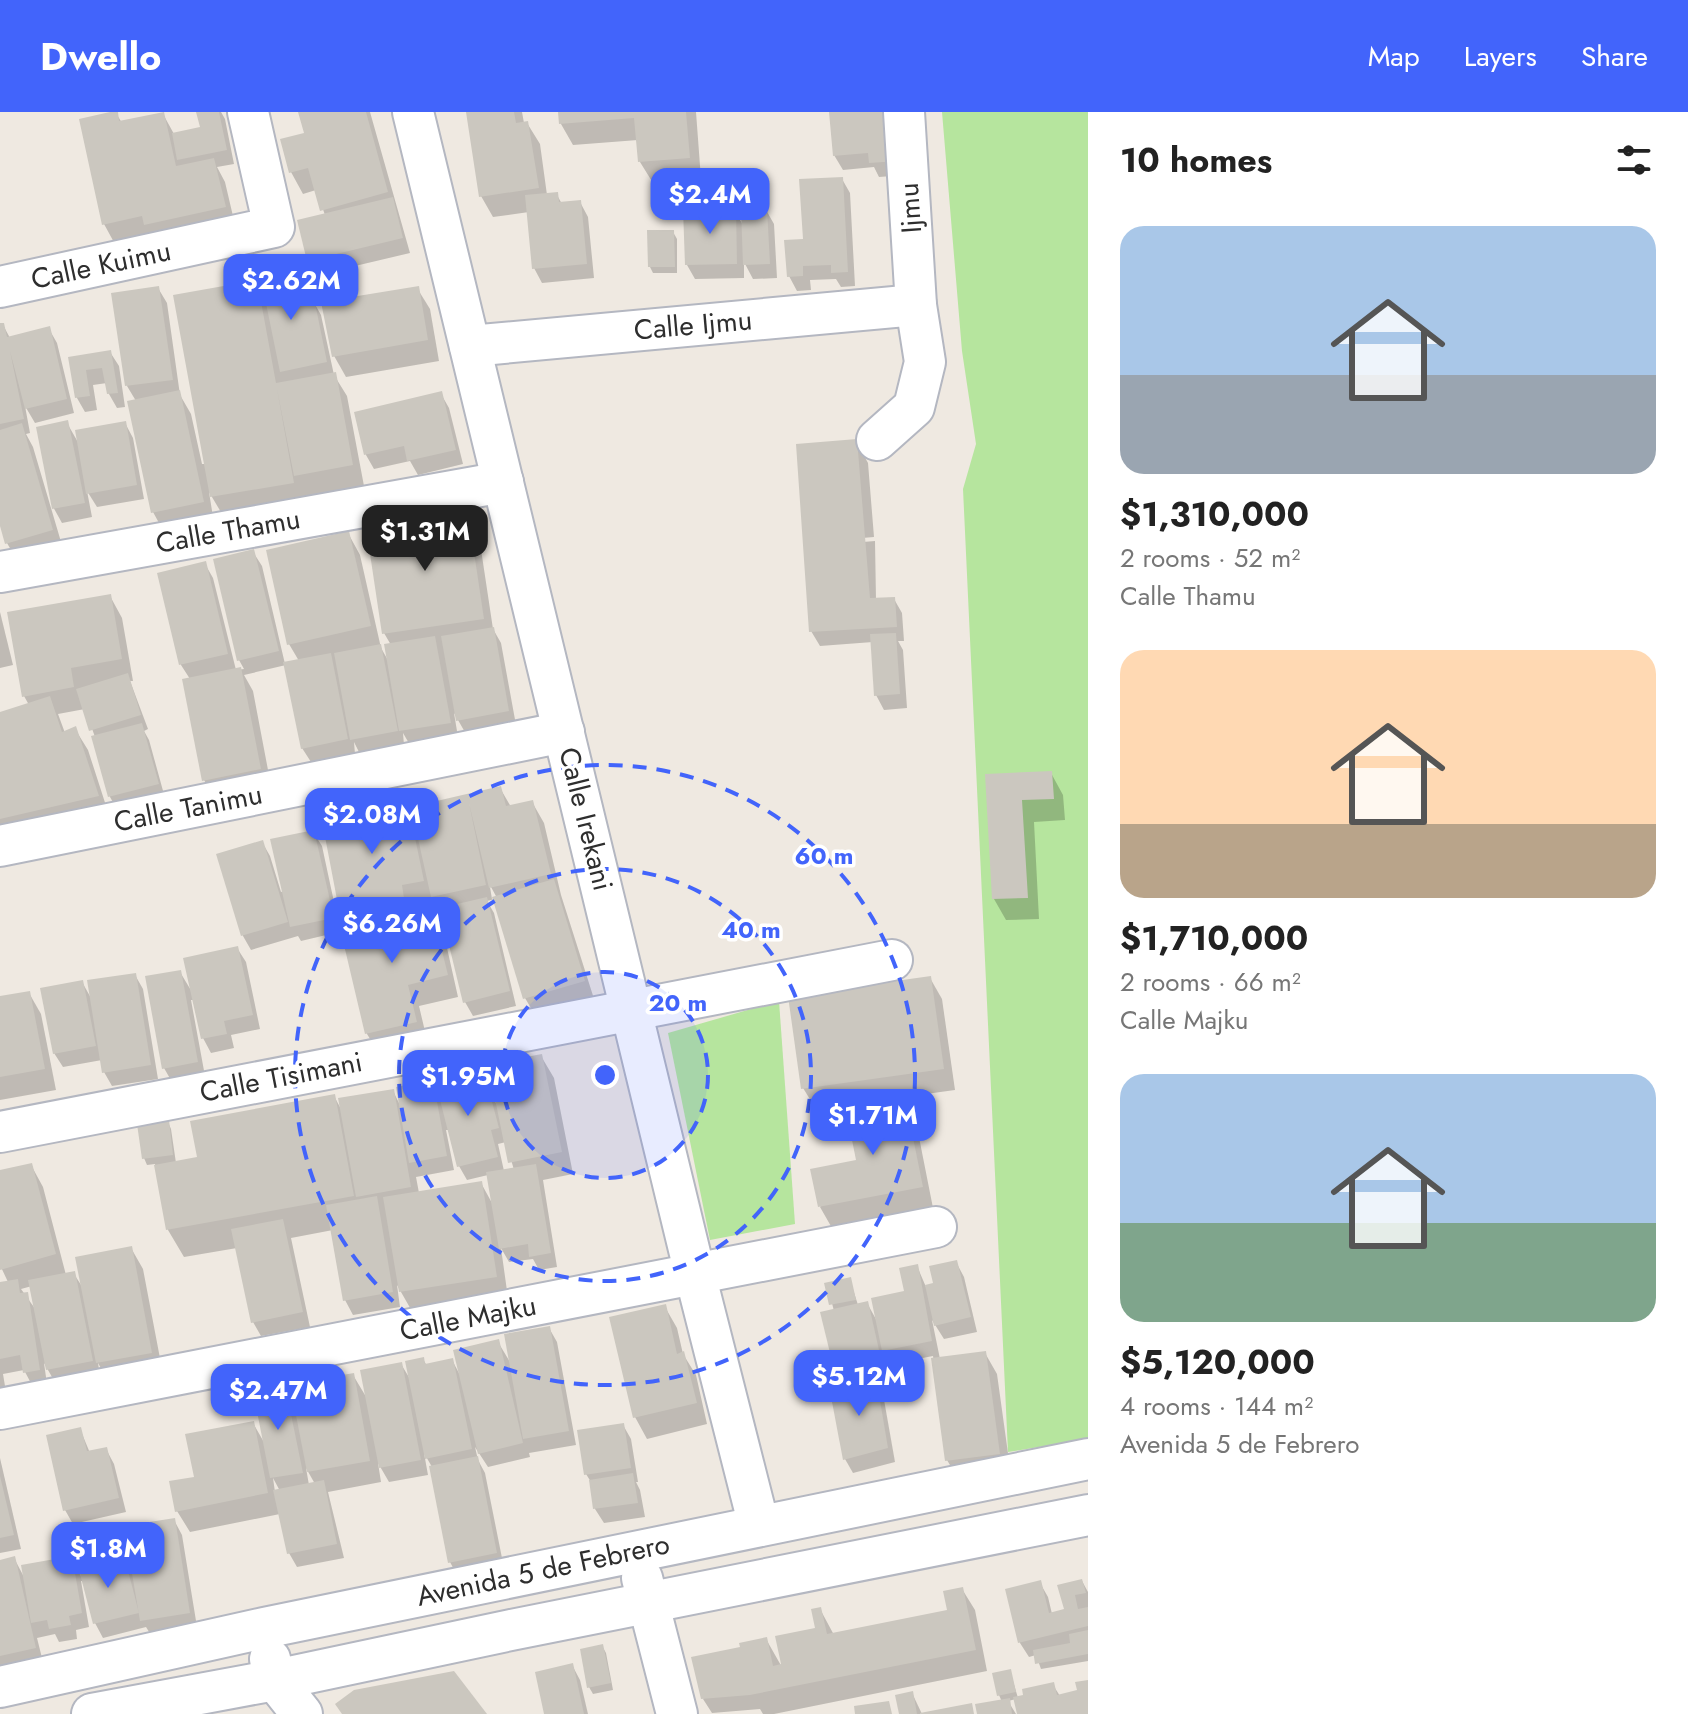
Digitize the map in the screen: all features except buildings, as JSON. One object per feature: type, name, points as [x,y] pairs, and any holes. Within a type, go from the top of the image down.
[{"type":"street","name":"Calle Kuimu","points":[[0,287],[274,227],[248,112]]},
{"type":"street","name":"Calle Irekani","points":[[413,112],[759,1526]]},
{"type":"street","name":"Ijmu","points":[[877,440],[914,407],[925,362],[916,305],[904,112]]},
{"type":"street","name":"Calle Ijmu","points":[[470,346],[916,305]]},
{"type":"street","name":"Calle Thamu","points":[[0,572],[503,482]]},
{"type":"street","name":"Calle Tanimu","points":[[0,846],[564,732]]},
{"type":"street","name":"Calle Tisimani","points":[[0,1132],[892,960]]},
{"type":"street","name":"Calle Majku","points":[[0,1409],[936,1227]]},
{"type":"street","name":"Avenida 5 de Febrero","points":[[0,1687],[264,1628],[1088,1459]]},
{"type":"street","name":"Avenida 5 de Febrero","points":[[92,1714],[275,1680],[647,1602],[1088,1515]]},
{"type":"street","points":[[635,1551],[677,1714]]},
{"type":"street","points":[[264,1628],[275,1680],[302,1714]]},
{"type":"green space","points":[[942,112],[1088,112],[1088,1439],[1008,1452],[963,489],[976,444],[962,351]]},
{"type":"green space","points":[[779,1001],[795,1224],[710,1240],[668,1033]]}]
